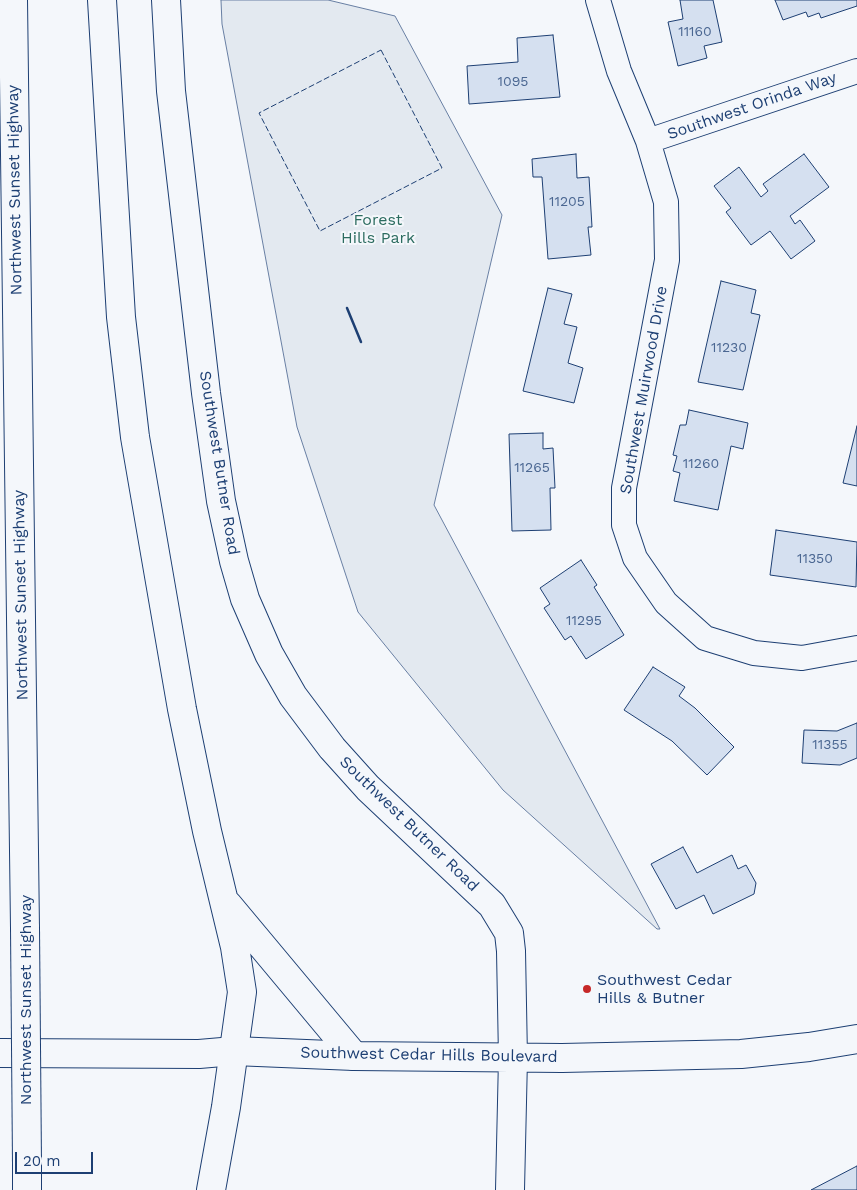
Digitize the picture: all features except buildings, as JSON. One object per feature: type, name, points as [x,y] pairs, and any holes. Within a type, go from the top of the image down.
[{"type":"main road","name":"Northwest Sunset Highway","points":[[13,0],[27,1178]]},
{"type":"main road","points":[[102,0],[121,317],[135,436],[182,709],[207,831],[235,947],[242,992],[226,1107],[211,1190]]},
{"type":"main road","name":"Southwest Butner Road","points":[[166,0],[171,91],[206,393],[221,501],[234,562],[245,599],[269,654],[293,696],[332,748],[368,788],[492,905],[509,933],[513,1058],[510,1190]]},
{"type":"main road","points":[[224,901],[354,1056]]},
{"type":"main road","name":"Southwest Cedar Hills Boulevard","points":[[0,1053],[199,1054],[234,1051],[354,1056],[513,1058],[741,1054],[809,1047],[857,1039]]},
{"type":"street","name":"Southwest Muirwood Drive","points":[[598,0],[620,71],[648,141],[666,202],[667,260],[624,488],[624,525],[635,558],[666,603],[705,638],[754,653],[802,658],[857,648]]},
{"type":"street","name":"Southwest Orinda Way","points":[[648,141],[857,71]]},
{"type":"green space","name":"Forest Hills Park","points":[[221,0],[328,0],[395,16],[502,215],[434,505],[660,929],[657,929],[503,790],[358,612],[297,427],[222,24]]},
{"type":"fence","points":[[381,50],[442,168],[320,231],[259,113],[381,50]]},
{"type":"wall","points":[[347,308],[361,342]]},
{"type":"place","name":"Southwest Cedar Hills & Butner","points":[[587,989]]}]
